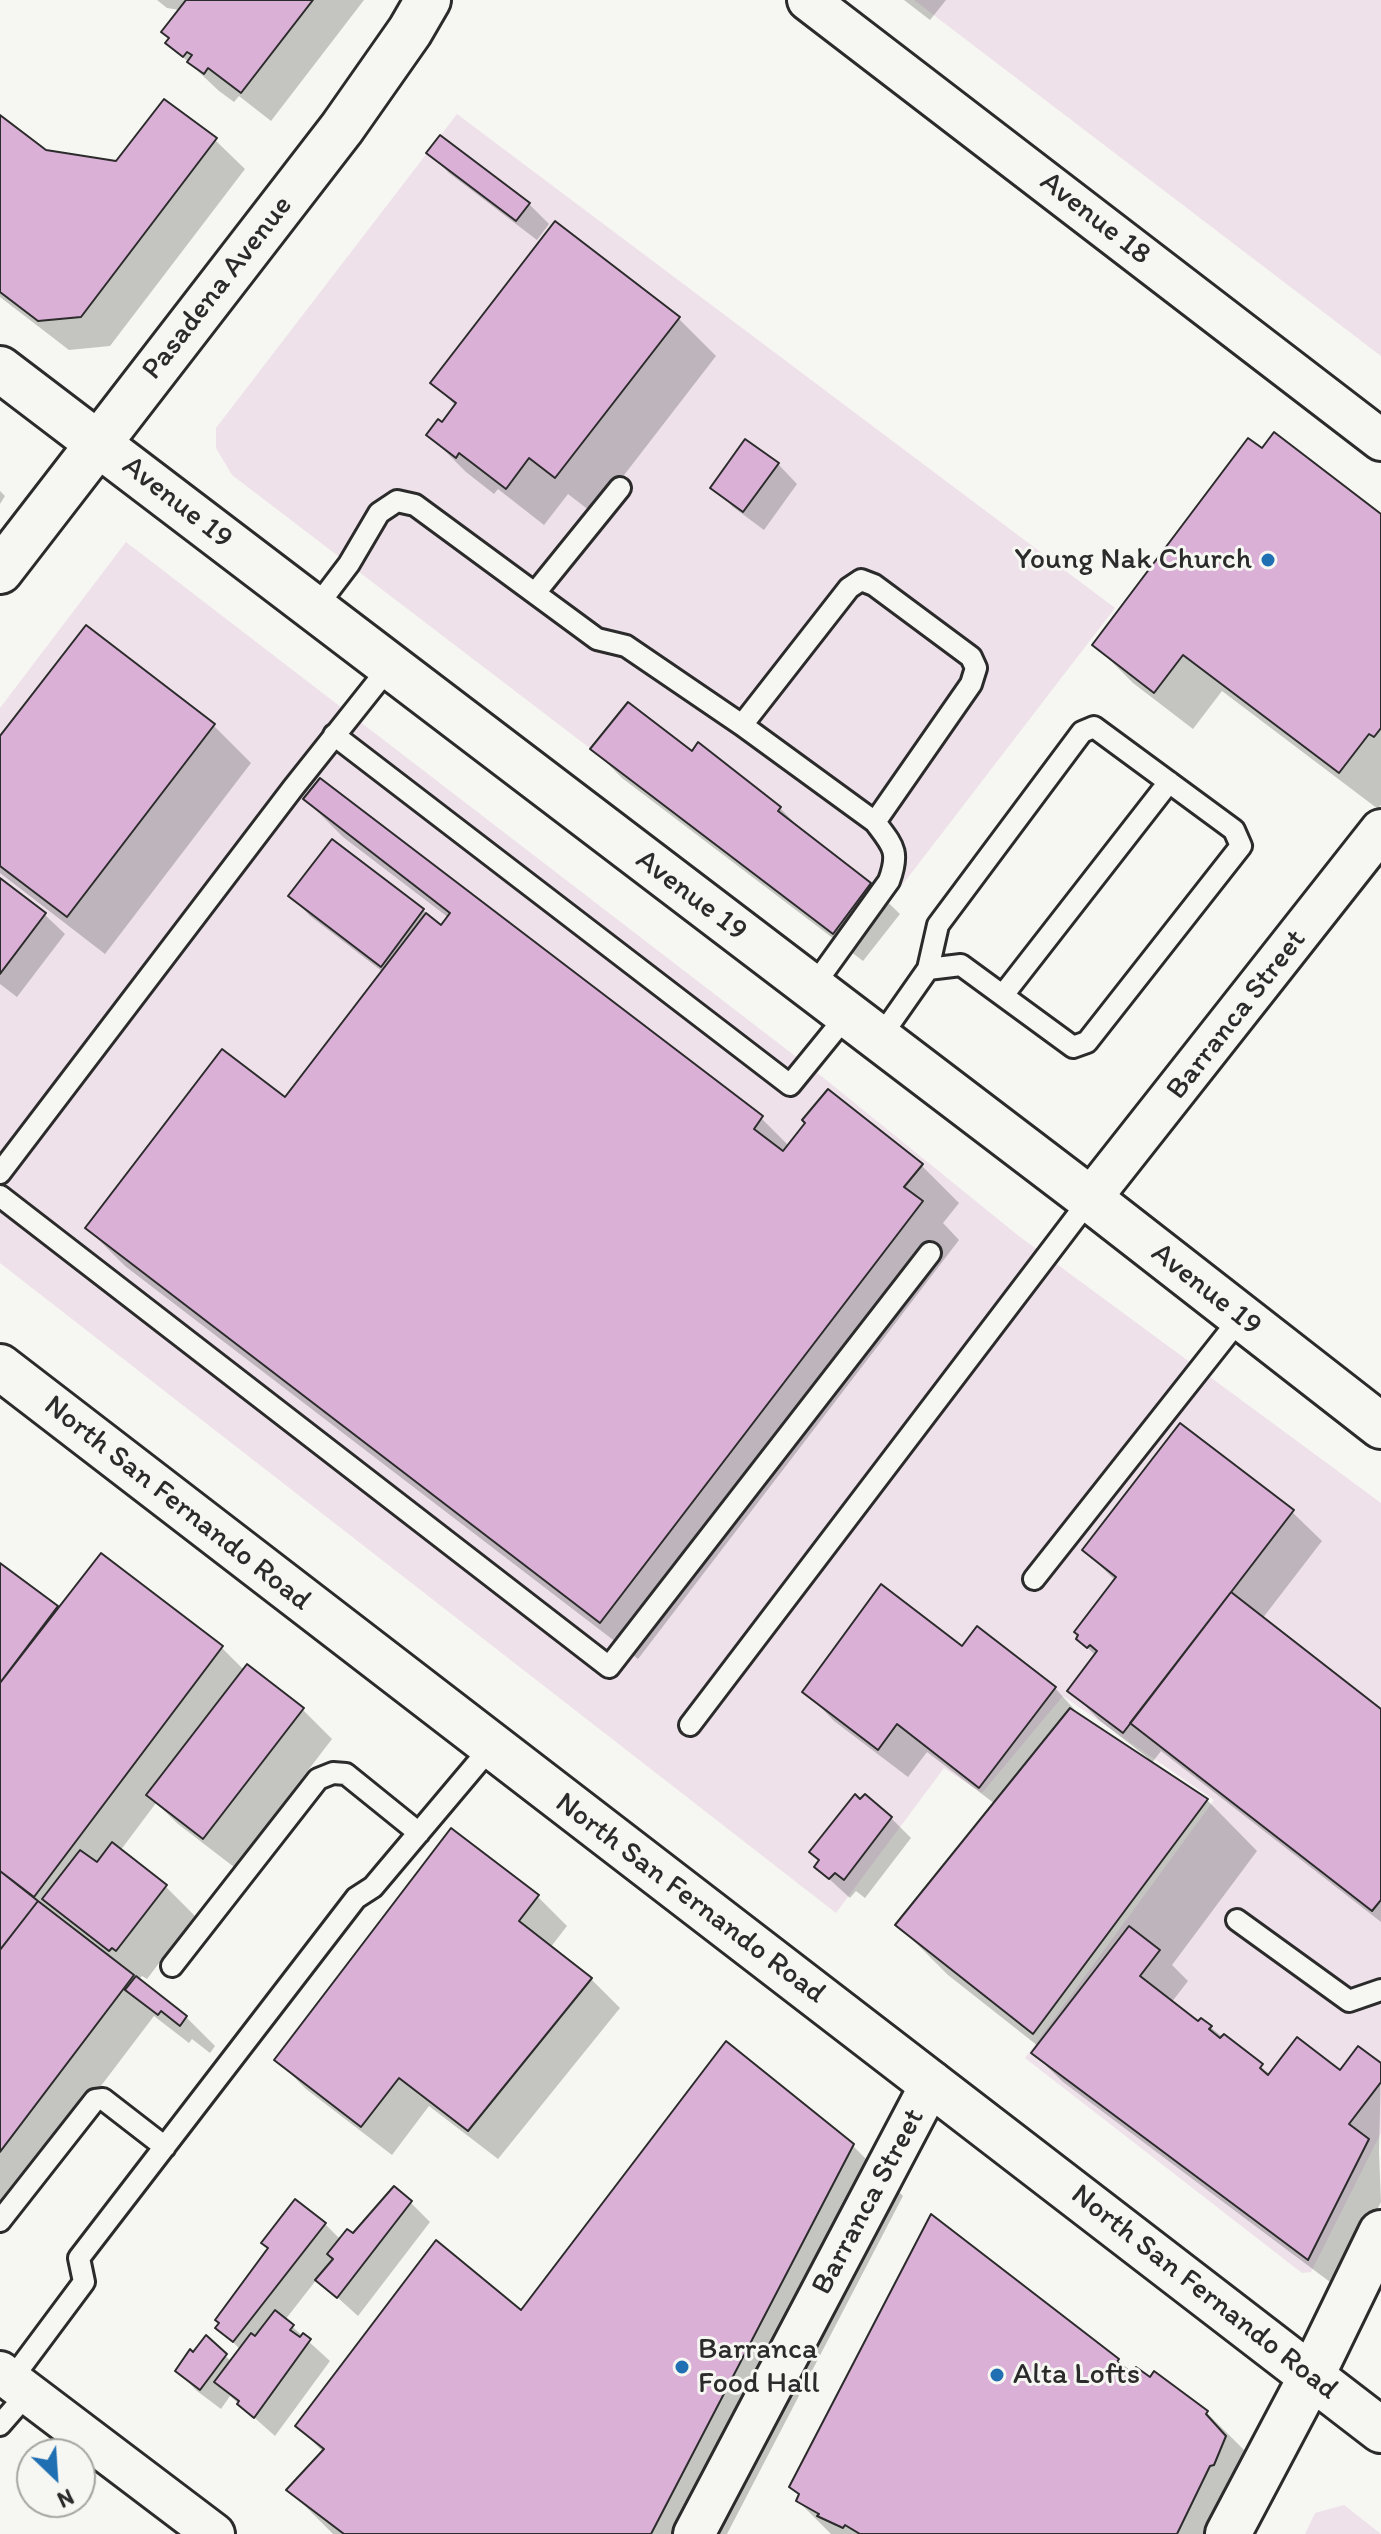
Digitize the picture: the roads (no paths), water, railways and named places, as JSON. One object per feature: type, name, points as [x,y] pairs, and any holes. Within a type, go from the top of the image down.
[{"type":"main road","name":"Pasadena Avenue","points":[[0,571],[342,128],[428,0]]},
{"type":"main road","name":"Avenue 19","points":[[0,369],[1090,1199],[1381,1426]]},
{"type":"main road","name":"North San Fernando Road","points":[[0,1367],[1381,2430]]},
{"type":"main road","points":[[1228,2534],[1311,2377],[1381,2233]]},
{"type":"street","name":"Avenue 18","points":[[808,0],[1381,440]]},
{"type":"street","name":"Barranca Street","points":[[1090,1199],[1381,830]]},
{"type":"street","name":"Barranca Street","points":[[694,2534],[932,2082]]},
{"type":"street","points":[[13,2381],[214,2534]]},
{"type":"lane","points":[[535,593],[620,488]]},
{"type":"lane","points":[[314,610],[349,564],[379,513],[397,501],[415,505],[597,639],[626,646],[742,725],[875,822],[890,842],[897,862],[889,881],[812,988]]},
{"type":"lane","points":[[742,725],[849,588],[861,580],[874,585],[971,657],[976,668],[971,684],[875,822]]},
{"type":"lane","points":[[0,1173],[390,666]]},
{"type":"lane","points":[[334,735],[790,1085],[863,1027],[928,969],[961,965],[1073,1047],[1087,1042],[1241,846],[1234,830],[1094,727],[1082,732],[938,925],[928,969]]},
{"type":"lane","points":[[1003,995],[1169,782]]},
{"type":"lane","points":[[0,1196],[609,1667],[930,1253]]},
{"type":"lane","points":[[690,1725],[1090,1199]]},
{"type":"lane","points":[[1034,1579],[1241,1317]]},
{"type":"lane","points":[[0,2425],[13,2381],[84,2282],[79,2258],[356,1898],[373,1887],[491,1747]]},
{"type":"lane","points":[[172,1966],[318,1779],[333,1773],[346,1774],[419,1833]]},
{"type":"lane","points":[[1237,1920],[1349,2001],[1381,1990]]},
{"type":"lane","points":[[0,2221],[95,2100],[103,2099],[165,2147]]},
{"type":"place","name":"Young Nak Church","points":[[1268,560]]},
{"type":"place","name":"Barranca Food Hall","points":[[682,2367]]},
{"type":"place","name":"Alta Lofts","points":[[997,2375]]}]
